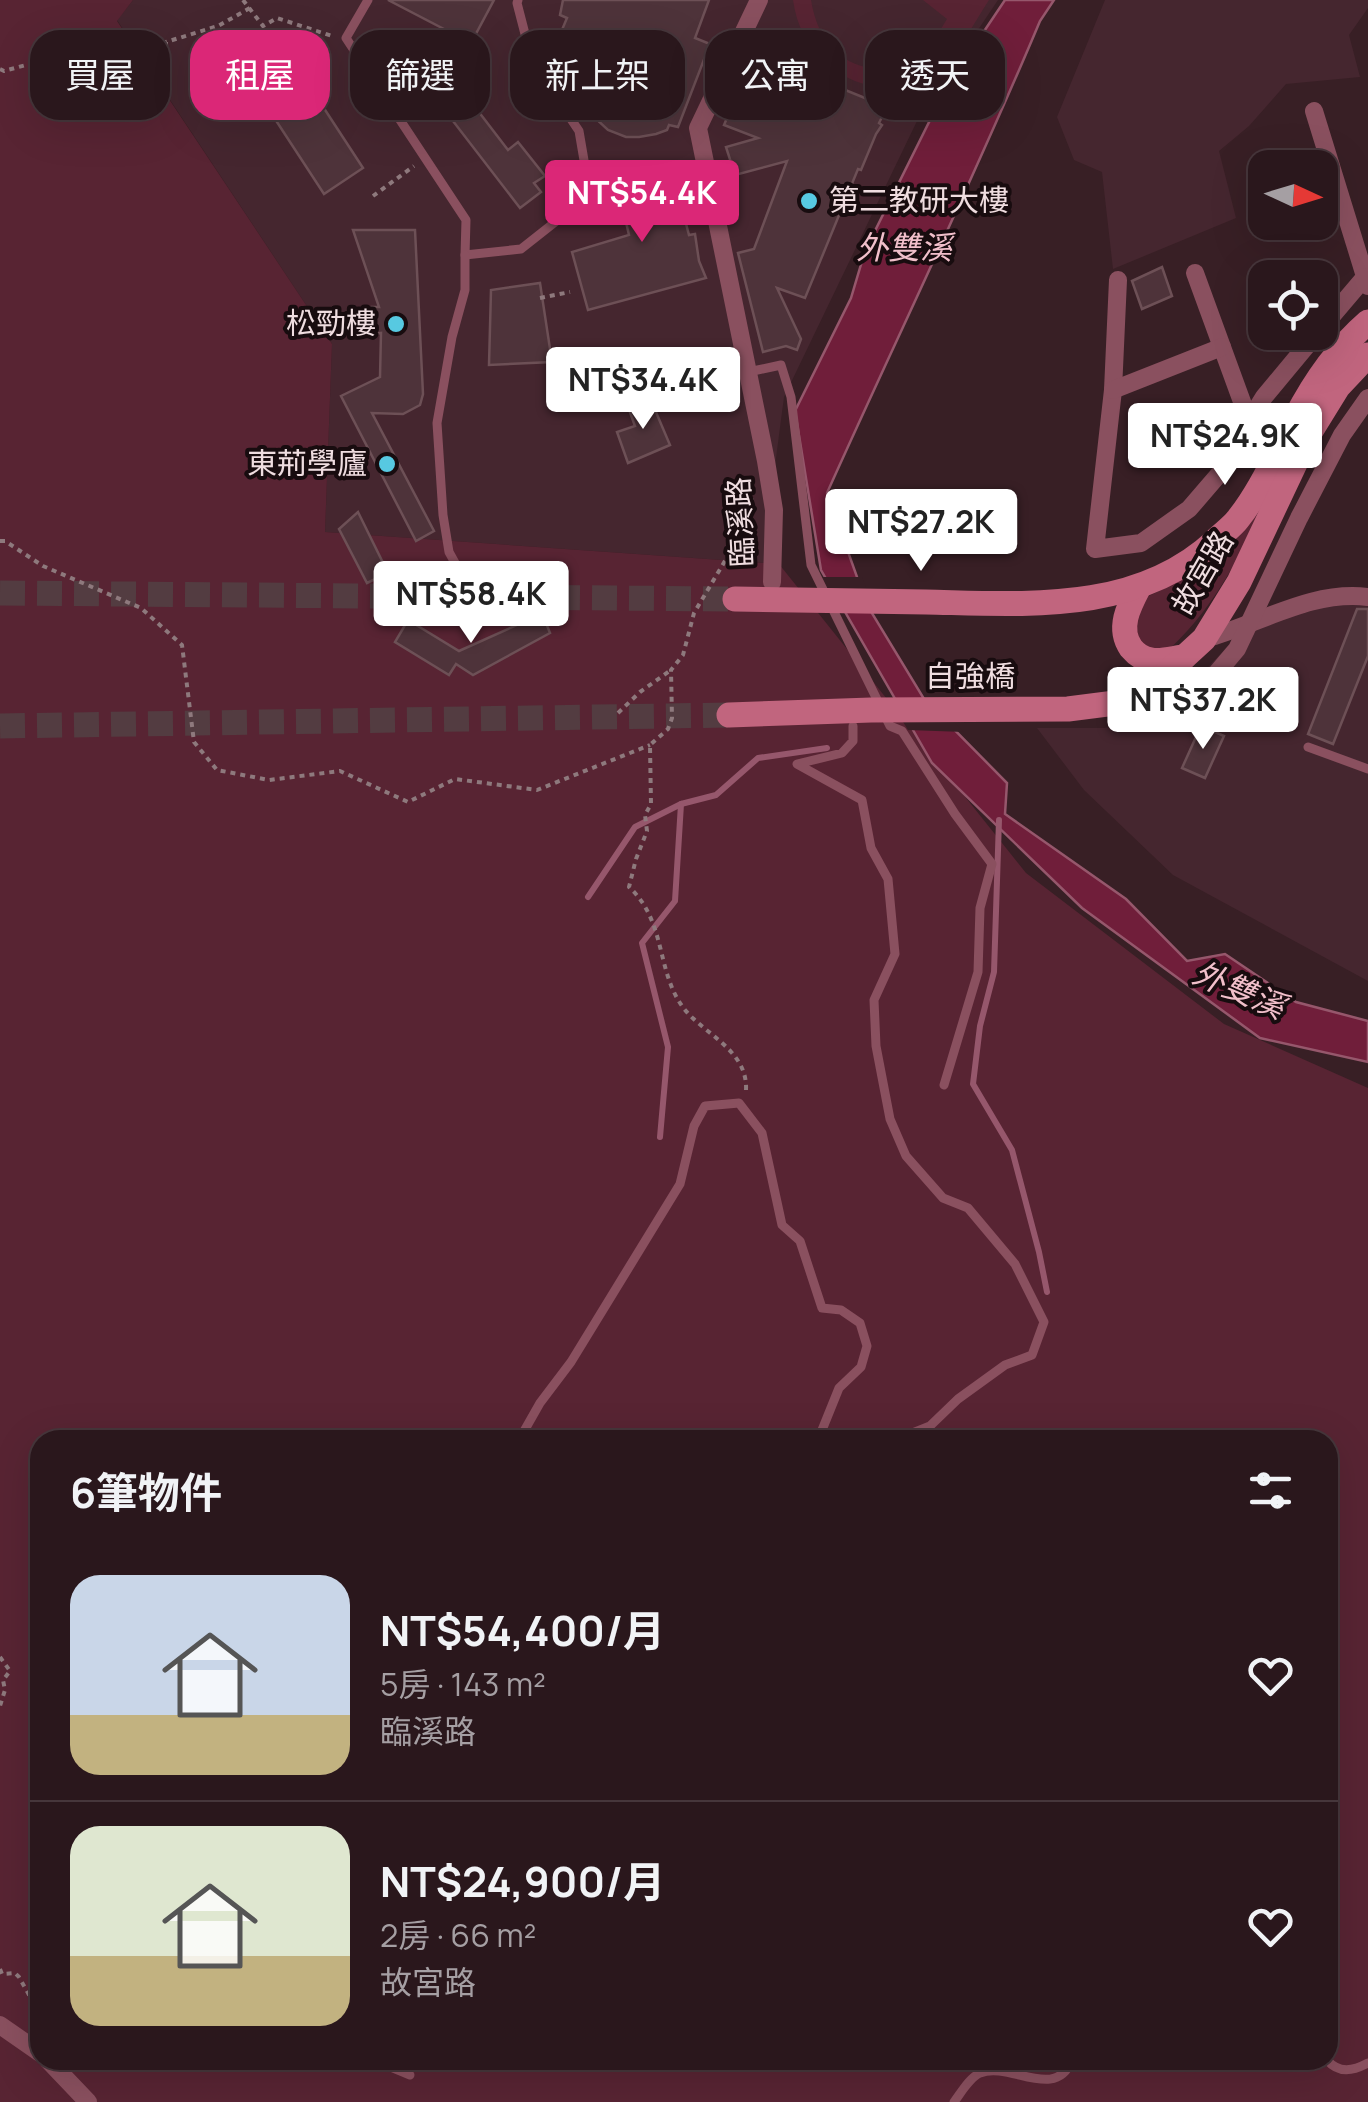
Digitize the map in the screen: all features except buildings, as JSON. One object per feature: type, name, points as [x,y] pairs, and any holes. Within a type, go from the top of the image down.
[{"type":"main road","name":"故宮路","points":[[734,598],[1030,604],[1092,598],[1138,587],[1170,574],[1204,551],[1238,520],[1324,372],[1368,322]]},
{"type":"main road","name":"故宮路","points":[[1068,709],[1115,703],[1141,690],[1167,673],[1204,639],[1239,582],[1310,434],[1338,386],[1368,354]]},
{"type":"main road","points":[[1138,587],[1124,623],[1126,640],[1136,654],[1152,660],[1184,657]]},
{"type":"main road","name":"自強橋","points":[[729,714],[862,718],[1068,709]]},
{"type":"street","name":"臨溪路","points":[[759,0],[698,128],[766,460],[774,510],[772,582]]},
{"type":"street","points":[[1314,111],[1367,281],[1338,311]]},
{"type":"street","points":[[1196,272],[1249,421]]},
{"type":"street","points":[[1118,280],[1113,390],[1094,549],[1141,543],[1189,509],[1232,459],[1264,397],[1303,350]]},
{"type":"street","points":[[1113,390],[1222,347]]},
{"type":"street","points":[[1204,688],[1237,649],[1342,435],[1368,398]]},
{"type":"street","points":[[1204,639],[1231,632],[1286,608],[1326,599],[1368,597]]},
{"type":"street","points":[[0,2025],[30,2046]]},
{"type":"street","points":[[57,2070],[88,2102]]},
{"type":"lane","points":[[368,0],[346,38],[466,220],[465,290],[452,337],[437,423],[449,552],[460,572],[525,604],[534,614]]},
{"type":"lane","points":[[465,255],[521,248],[578,204],[586,172],[580,130],[532,61],[518,0]]},
{"type":"lane","points":[[748,372],[781,365],[791,397],[811,565],[890,726],[902,732],[992,864],[980,908],[978,972],[944,1085]]},
{"type":"lane","points":[[862,718],[854,741],[842,753],[798,764],[862,800],[872,848],[888,879],[895,954],[874,1000],[876,1046],[890,1119],[906,1156],[943,1198],[968,1208],[1014,1264],[1044,1322],[1032,1355],[1005,1365],[920,1430]]},
{"type":"lane","points":[[1308,747],[1368,770]]},
{"type":"lane","points":[[525,1430],[680,1184],[694,1126],[705,1106],[739,1102],[762,1133],[782,1225],[800,1241],[822,1308],[842,1310],[860,1323],[866,1346],[861,1367],[839,1388],[822,1430]]},
{"type":"lane","points":[[1338,2068],[1356,2070],[1368,2063]]},
{"type":"lane","points":[[396,2070],[410,2076]]},
{"type":"lane","points":[[954,2102],[980,2073],[1056,2080],[1069,2070]]},
{"type":"path","points":[[243,0],[263,26],[278,18],[346,38]]},
{"type":"path","points":[[0,69],[55,58],[136,97],[152,95],[167,83],[166,42],[218,26],[250,8]]},
{"type":"path","points":[[373,196],[426,157]]},
{"type":"path","points":[[540,298],[570,292]]},
{"type":"path","points":[[618,713],[671,670],[683,655],[694,613],[738,539],[766,460]]},
{"type":"path","points":[[0,540],[43,566],[140,608],[182,645],[194,742],[217,770],[268,780],[340,771],[408,802],[455,779],[537,790],[650,745],[668,729],[672,718],[671,670]]},
{"type":"path","points":[[650,745],[651,804],[645,815],[647,831],[629,887],[658,930],[671,988],[684,1010],[725,1045],[742,1068],[746,1092],[739,1102]]},
{"type":"path","points":[[0,1658],[10,1671],[3,1680],[5,1690],[0,1706]]},
{"type":"path","points":[[0,1969],[2,1974],[14,1973],[19,1977],[30,1997]]},
{"type":"shaded area","points":[[0,0],[133,0],[117,21],[123,30],[30,30],[30,120],[170,120],[170,101],[332,344],[325,532],[779,564],[1026,873],[1224,1024],[1368,1088],[1368,2102],[0,2102]]},
{"type":"shaded area","points":[[133,0],[998,0],[978,30],[865,30],[865,120],[918,120],[784,397],[771,496],[779,564],[325,532],[332,344],[170,100],[170,30],[124,30],[117,20]]},
{"type":"shaded area","points":[[793,0],[811,0],[820,30],[802,30]]},
{"type":"shaded area","points":[[923,0],[989,0],[970,30],[941,30],[947,19]]},
{"type":"shaded area","points":[[1105,0],[1368,0],[1368,8],[1349,35],[1360,77],[1286,84],[1249,126],[1219,151],[1236,218],[1113,269],[1102,172],[1074,160],[1057,117]]},
{"type":"shaded area","points":[[845,59],[865,67],[865,84],[845,76]]},
{"type":"shaded area","points":[[1262,509],[1232,568],[1181,638],[1165,653],[1140,647],[1131,626],[1142,599],[1207,561]]},
{"type":"shaded area","points":[[1349,600],[1368,604],[1368,981],[1173,875],[1084,790],[1037,728],[1104,728],[1143,721],[1175,702],[1226,648],[1282,615]]},
{"type":"water","name":"外雙溪","points":[[1005,0],[1054,0],[1040,21],[1005,101],[1005,30],[985,30]]},
{"type":"water","name":"外雙溪","points":[[930,120],[997,120],[827,493],[867,605],[924,699],[1007,783],[1005,814],[1126,899],[1187,961],[1225,954],[1296,1002],[1368,1021],[1368,1062],[1260,1038],[1082,908],[932,763],[821,570],[795,411],[851,298],[865,251]]},
{"type":"pier","points":[[819,577],[862,577],[872,603],[840,613]]},
{"type":"pier","points":[[931,699],[964,732],[908,730],[891,702]]},
{"type":"waterway","points":[[660,1137],[668,1047],[642,943],[675,901],[681,804],[716,795],[758,758],[827,748]]},
{"type":"waterway","points":[[588,897],[635,827],[681,804]]},
{"type":"waterway","points":[[999,820],[994,972],[980,1026],[973,1084],[1012,1150],[1047,1292]]},
{"type":"tunnel","points":[[0,593],[735,599]]},
{"type":"tunnel","points":[[0,726],[729,715]]},
{"type":"place","name":"第二教研大樓","points":[[809,201]]},
{"type":"place","name":"松勁樓","points":[[396,324]]},
{"type":"place","name":"東荊學廬","points":[[387,464]]}]
